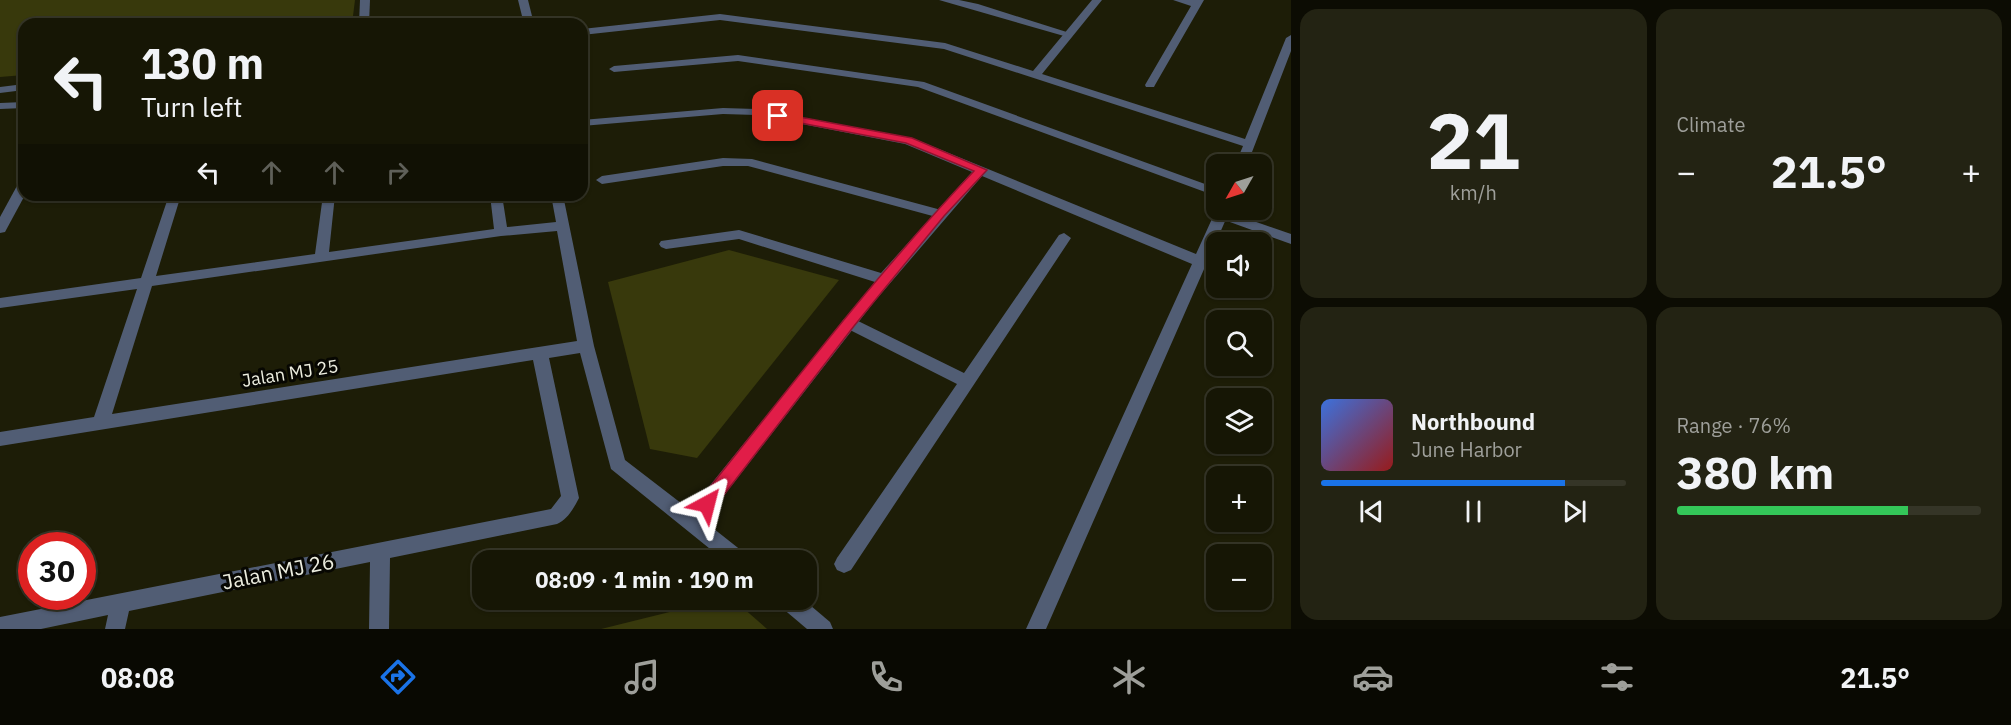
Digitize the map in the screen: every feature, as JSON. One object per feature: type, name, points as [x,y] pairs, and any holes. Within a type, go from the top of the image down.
[{"type":"street","points":[[364,18],[365,0]]},
{"type":"street","points":[[524,0],[528,18]]},
{"type":"street","points":[[944,0],[975,6],[1068,34]]},
{"type":"street","points":[[1036,74],[1094,0]]},
{"type":"street","points":[[1150,85],[1198,3],[1178,0]]},
{"type":"street","points":[[588,31],[720,17],[945,46],[1250,144]]},
{"type":"street","points":[[1246,154],[1291,38]]},
{"type":"street","points":[[614,69],[738,58],[920,84],[1206,188]]},
{"type":"street","points":[[0,90],[18,88]]},
{"type":"street","points":[[0,106],[18,105]]},
{"type":"street","points":[[588,122],[723,111],[756,112],[908,141],[1199,261]]},
{"type":"street","points":[[602,180],[723,162],[748,162],[940,214]]},
{"type":"street","points":[[692,522],[849,323],[940,214],[981,170]]},
{"type":"street","points":[[0,229],[18,195]]},
{"type":"street","points":[[101,422],[173,201]]},
{"type":"street","points":[[322,256],[328,201]]},
{"type":"street","points":[[497,201],[501,232]]},
{"type":"street","points":[[558,201],[586,346],[617,464],[726,550]]},
{"type":"street","points":[[1036,629],[1218,220]]},
{"type":"street","points":[[1242,220],[1291,239]]},
{"type":"street","points":[[0,303],[322,256],[564,225]]},
{"type":"street","points":[[666,244],[739,234],[886,279]]},
{"type":"street","points":[[844,564],[1064,238]]},
{"type":"street","points":[[849,323],[966,381]]},
{"type":"street","name":"Jalan MJ 25","points":[[0,439],[586,346]]},
{"type":"street","name":"Jalan MJ 26","points":[[0,627],[557,516],[570,498],[540,354]]},
{"type":"street","points":[[379,629],[380,551]]},
{"type":"street","points":[[115,629],[121,603]]},
{"type":"street","points":[[800,610],[823,629]]},
{"type":"shaded area","points":[[0,0],[355,0],[353,18],[18,18],[18,76],[0,77]]},
{"type":"shaded area","points":[[729,250],[839,280],[697,458],[650,449],[608,282]]},
{"type":"shaded area","points":[[678,610],[745,610],[767,629],[601,629]]},
{"type":"route","points":[[707,504],[849,323],[940,214],[981,170],[908,141],[778,116]]}]
